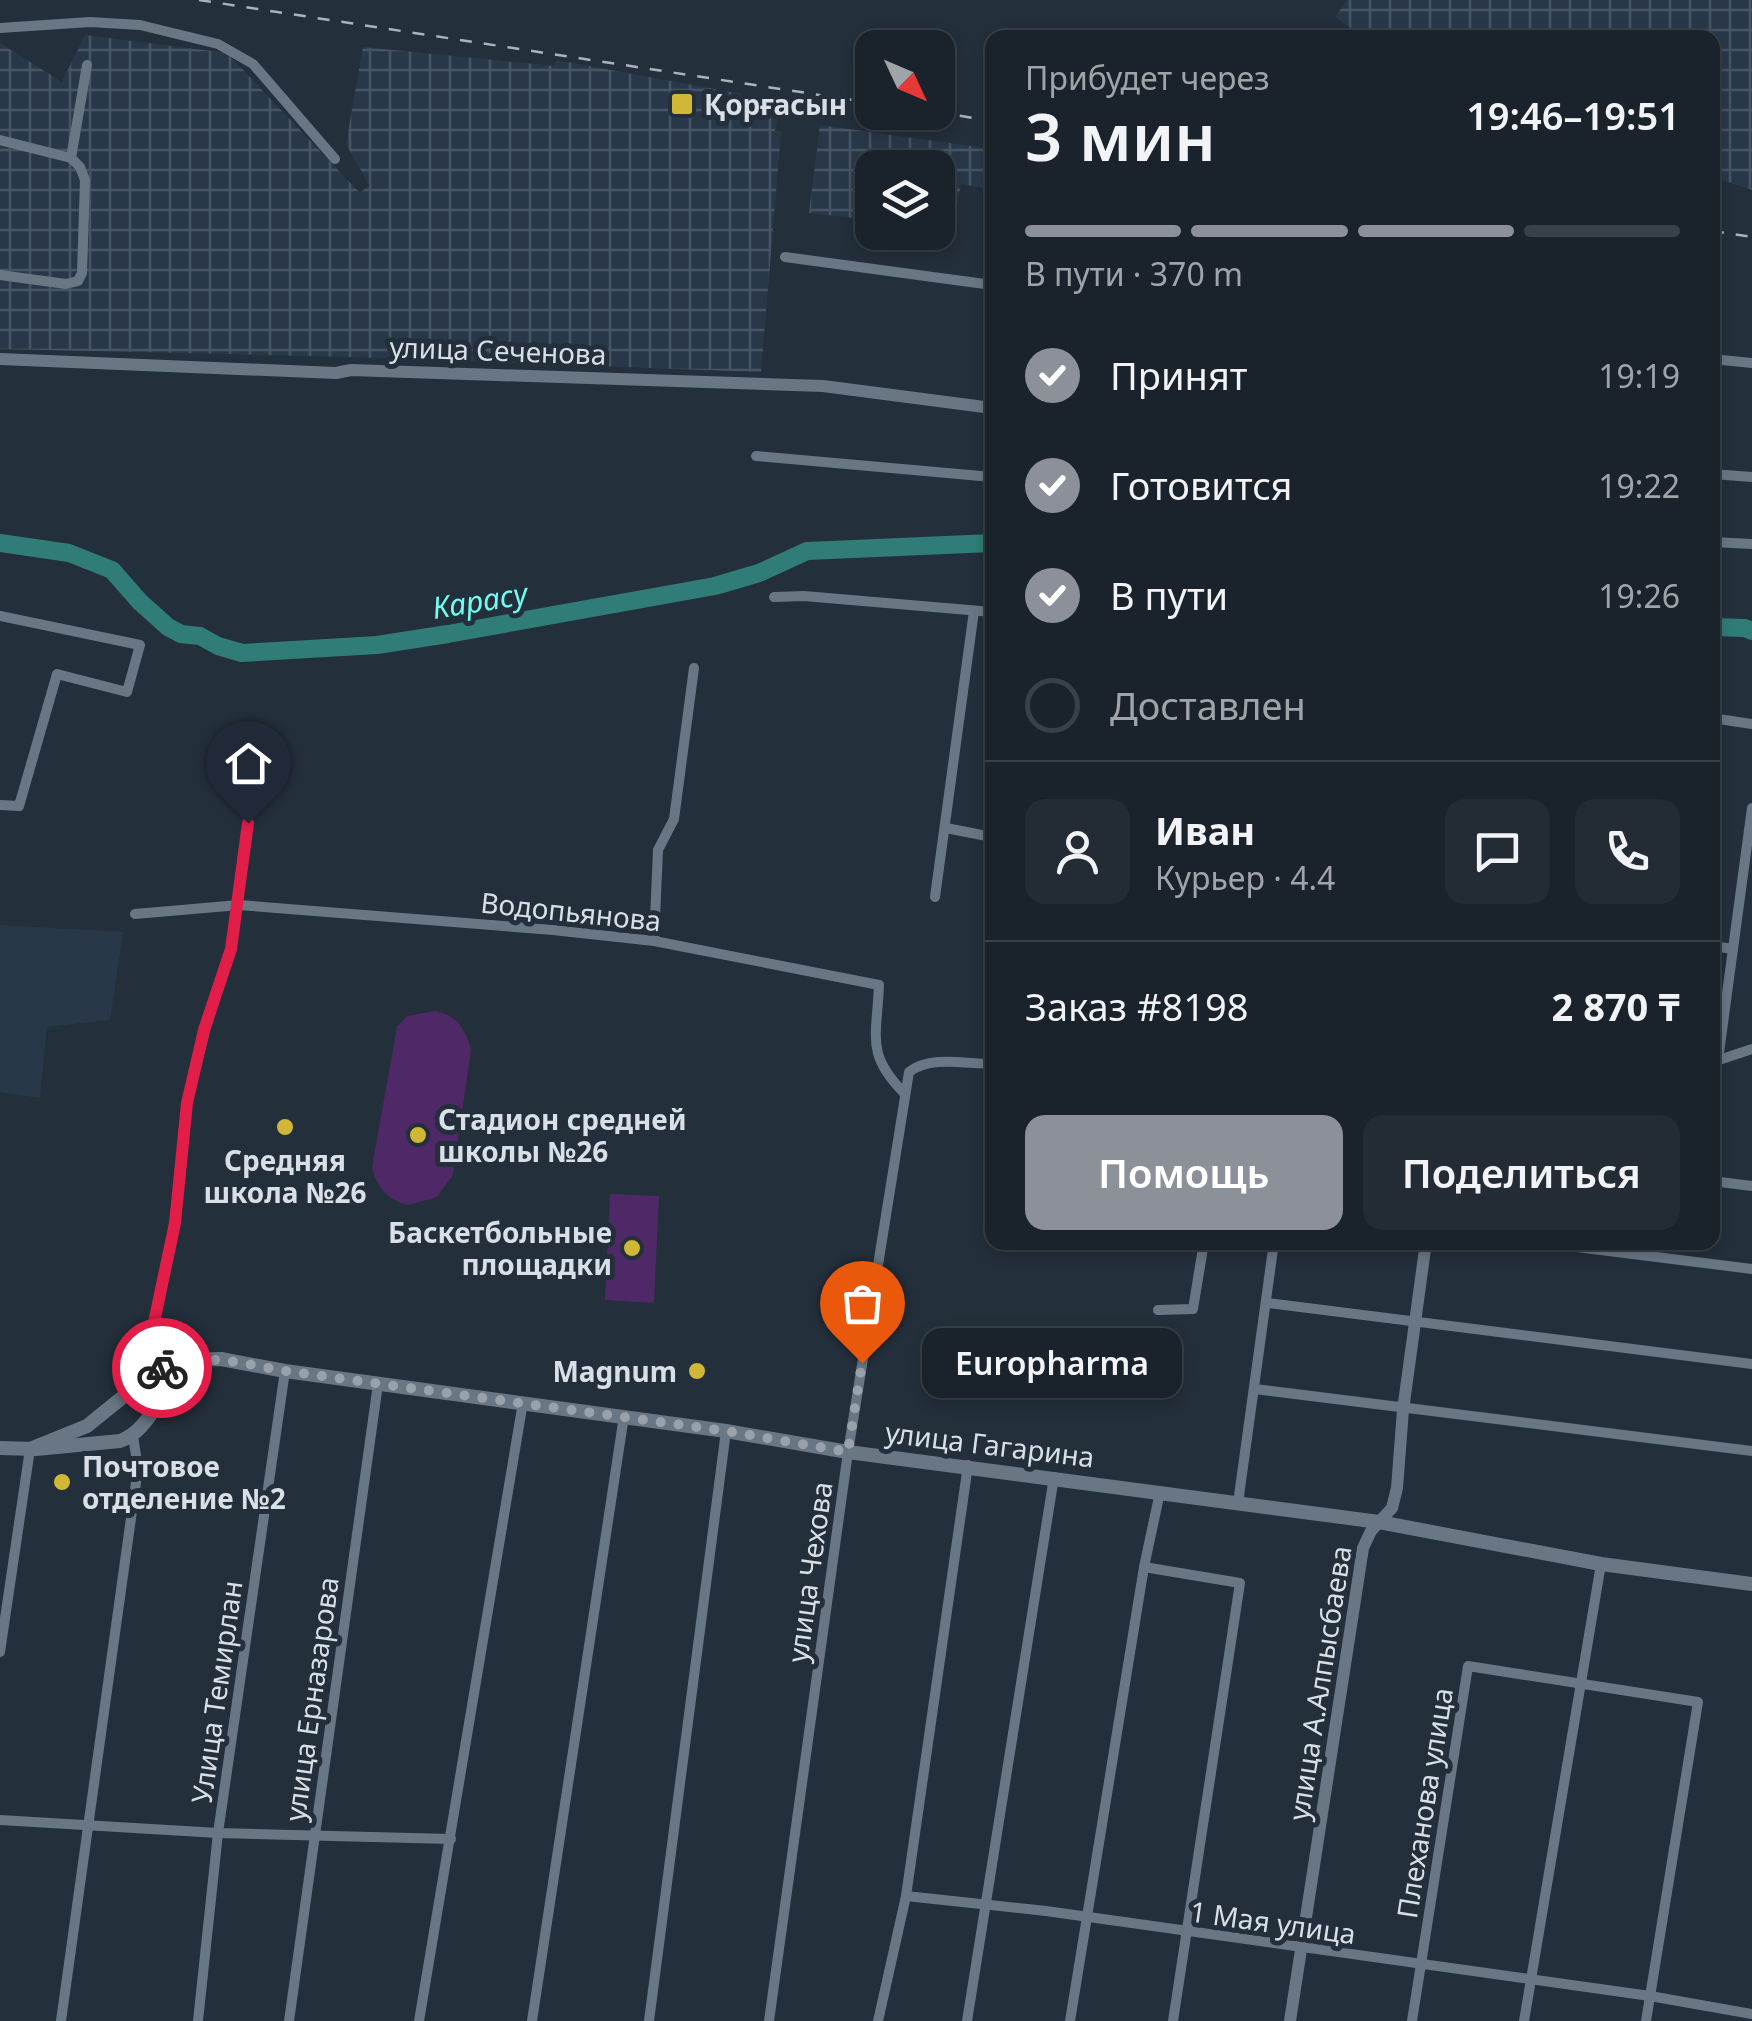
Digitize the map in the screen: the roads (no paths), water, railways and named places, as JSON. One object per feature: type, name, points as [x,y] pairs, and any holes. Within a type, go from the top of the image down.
[{"type":"main road","name":"улица Гагарина","points":[[30,1449],[87,1426],[155,1371],[186,1360],[222,1359],[848,1452],[1379,1522],[1602,1564],[1752,1584]]},
{"type":"main road","points":[[133,1436],[189,1367],[222,1359]]},
{"type":"main road","points":[[127,1395],[139,1403],[147,1418]]},
{"type":"main road","points":[[87,1426],[85,1436],[92,1444]]},
{"type":"main road","name":"улица Гагарина","points":[[0,1448],[92,1444],[133,1436]]},
{"type":"street","points":[[0,28],[90,22],[124,24],[218,44],[253,64],[335,159]]},
{"type":"street","points":[[0,275],[66,284],[78,281],[82,274],[84,180],[70,158],[87,65]]},
{"type":"street","points":[[0,140],[70,158]]},
{"type":"street","points":[[784,257],[985,284]]},
{"type":"street","name":"улица Сеченова","points":[[0,358],[336,373],[351,370],[823,386],[985,407]]},
{"type":"street","points":[[1720,361],[1752,363]]},
{"type":"street","points":[[756,456],[985,476]]},
{"type":"street","points":[[1720,475],[1752,477]]},
{"type":"street","points":[[1720,542],[1752,544]]},
{"type":"street","points":[[774,597],[804,596],[985,612]]},
{"type":"street","points":[[935,897],[974,612]]},
{"type":"street","points":[[0,616],[140,645],[127,692],[57,674],[19,806],[0,805]]},
{"type":"street","points":[[654,941],[658,850],[674,818],[694,668]]},
{"type":"street","points":[[1720,719],[1752,724]]},
{"type":"street","points":[[1720,1035],[1752,808]]},
{"type":"street","points":[[160,1398],[152,1332],[175,1223],[187,1103],[204,1030],[231,949],[248,823]]},
{"type":"street","points":[[946,828],[985,836]]},
{"type":"street","name":"Водопьянова","points":[[135,914],[239,905],[654,941],[879,984],[876,1055],[883,1072],[905,1094]]},
{"type":"street","points":[[1720,947],[1733,949]]},
{"type":"street","points":[[1720,1060],[1752,1049]]},
{"type":"street","name":"улица Чехова","points":[[769,2021],[848,1452],[905,1094],[910,1072],[919,1064],[985,1064]]},
{"type":"street","points":[[1720,1182],[1752,1186]]},
{"type":"street","points":[[1158,1310],[1193,1310],[1203,1250]]},
{"type":"street","points":[[1238,1503],[1273,1250]]},
{"type":"street","name":"улица А.Алпысбаева","points":[[1290,2021],[1364,1548],[1370,1531],[1392,1508],[1398,1488],[1403,1410],[1425,1250]]},
{"type":"street","points":[[1601,1250],[1752,1269]]},
{"type":"street","points":[[1268,1303],[1752,1364]]},
{"type":"street","name":"Улица Темирлан","points":[[198,2021],[218,1832],[285,1371]]},
{"type":"street","name":"улица Ерназарова","points":[[289,2021],[378,1384]]},
{"type":"street","points":[[1255,1389],[1752,1452]]},
{"type":"street","points":[[419,2021],[522,1402]]},
{"type":"street","points":[[532,2021],[624,1416]]},
{"type":"street","points":[[649,2021],[726,1431]]},
{"type":"street","points":[[61,2021],[138,1468],[133,1436]]},
{"type":"street","points":[[0,1652],[30,1449]]},
{"type":"street","points":[[878,2021],[906,1896],[968,1466]]},
{"type":"street","points":[[966,2021],[1054,1478]]},
{"type":"street","points":[[1070,2021],[1144,1567],[1160,1492]]},
{"type":"street","points":[[1524,2021],[1602,1564]]},
{"type":"street","points":[[1144,1567],[1240,1583],[1173,2021]]},
{"type":"street","name":"Плеханова улица","points":[[1412,2021],[1468,1666],[1698,1702],[1646,2021]]},
{"type":"street","points":[[0,1820],[451,1839]]},
{"type":"street","name":"1 Мая улица","points":[[906,1896],[1650,1996],[1752,2014]]},
{"type":"waterway","name":"Карасу","points":[[0,543],[69,553],[112,570],[168,627],[242,653],[377,645],[715,586],[759,573],[807,551],[985,543]]},
{"type":"waterway","name":"Карасу","points":[[1720,627],[1752,631]]},
{"type":"railway","points":[[199,0],[855,100]]},
{"type":"railway","points":[[955,115],[985,120]]},
{"type":"railway","points":[[1720,232],[1752,237]]},
{"type":"place","name":"Қорғасын","points":[[682,104]]},
{"type":"place","name":"Средняя школа №26","points":[[285,1127]]},
{"type":"place","name":"Стадион средней школы №26","points":[[418,1135]]},
{"type":"place","name":"Баскетбольные площадки","points":[[632,1248]]},
{"type":"place","name":"Europharma","points":[[862,1363]]},
{"type":"place","name":"Magnum","points":[[697,1371]]},
{"type":"place","name":"Почтовое отделение №2","points":[[62,1482]]}]
